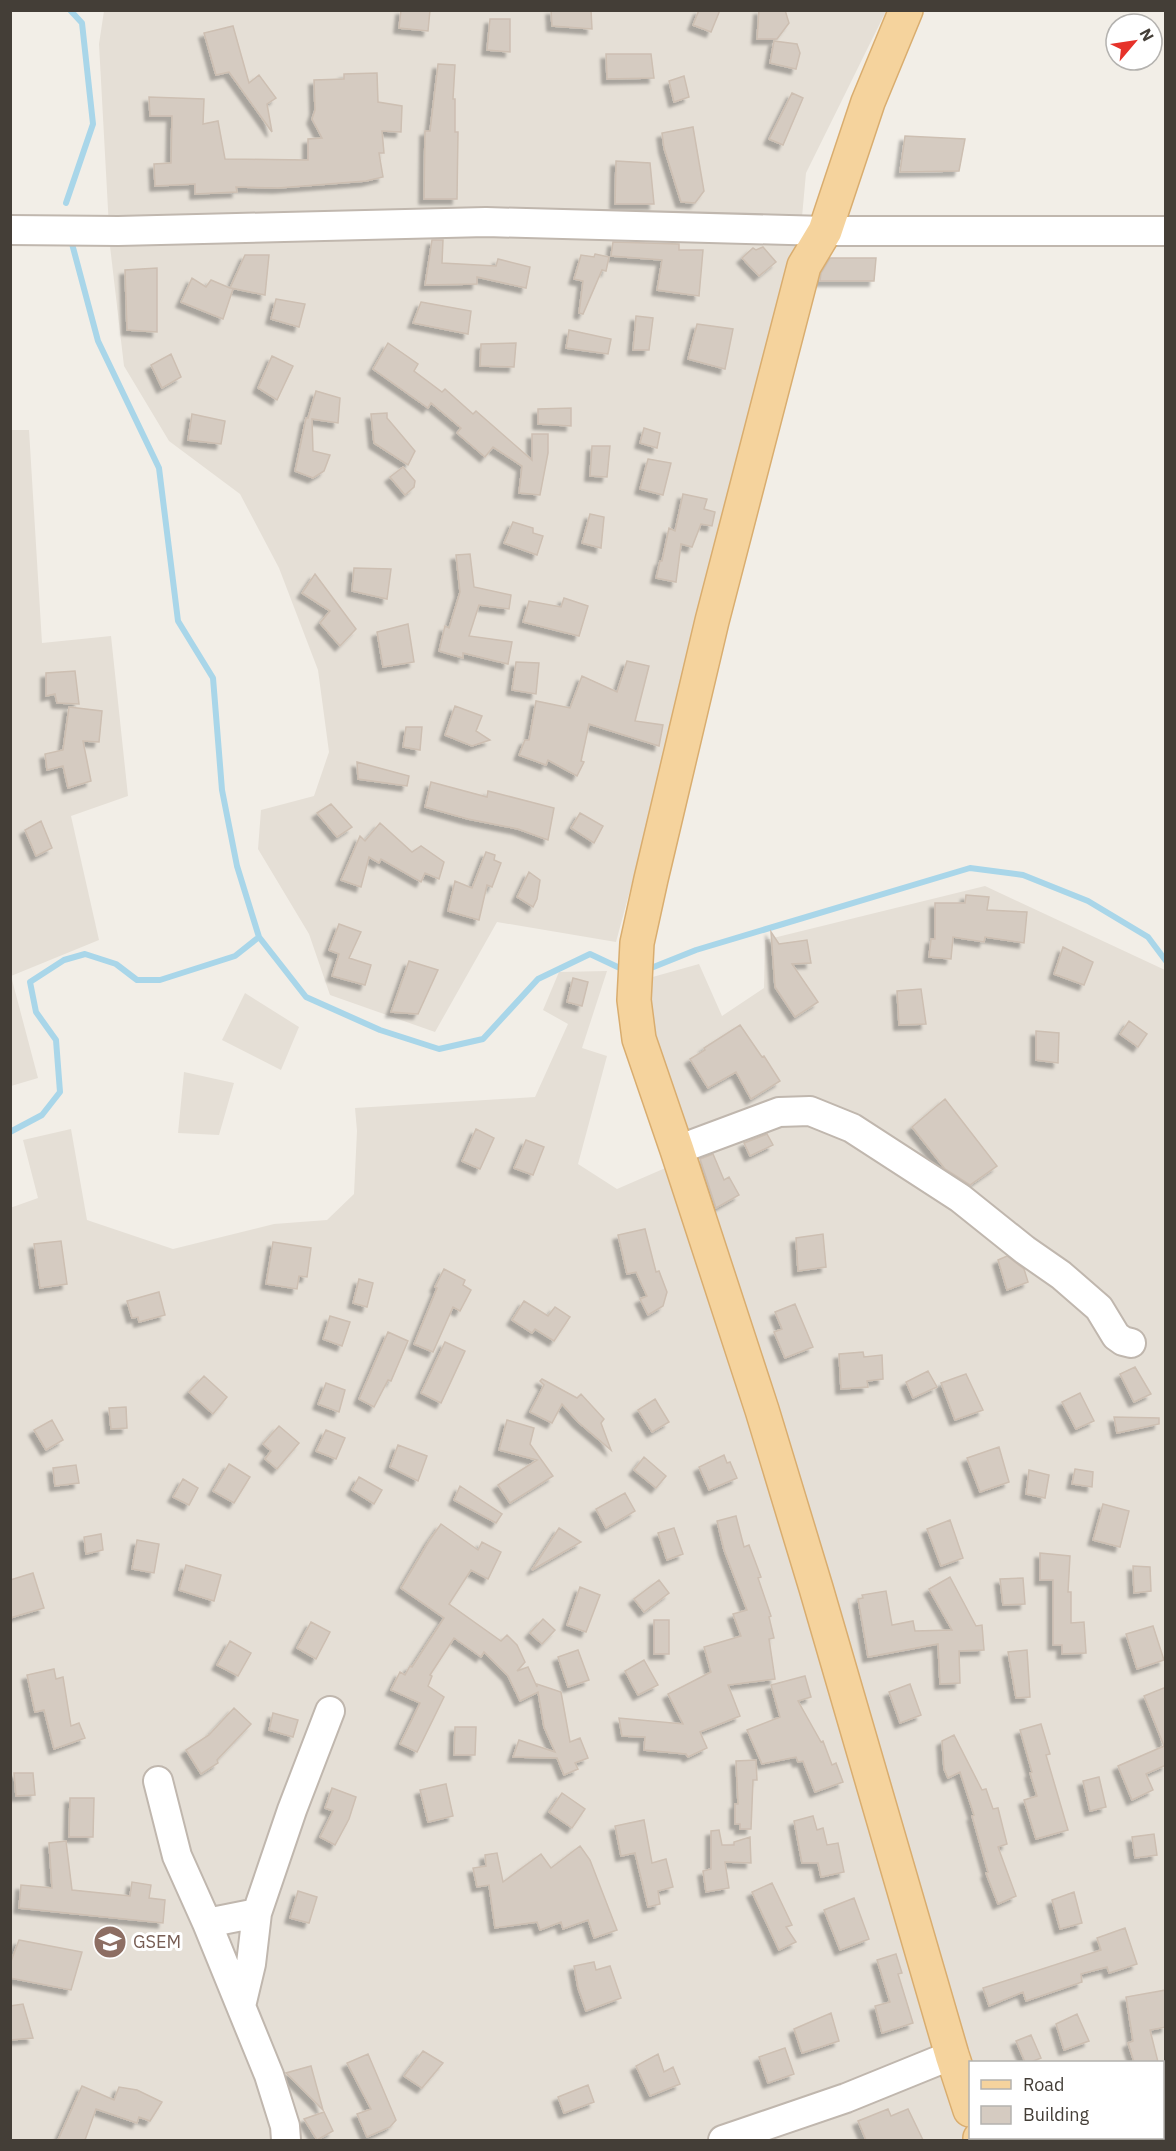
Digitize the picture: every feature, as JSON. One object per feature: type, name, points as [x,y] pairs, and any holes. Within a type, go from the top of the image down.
[{"type":"main road","points":[[906,10],[868,102],[825,231],[804,266],[712,621],[637,943],[634,1000],[639,1039],[677,1150],[795,1521],[969,2107]]},
{"type":"street","points":[[10,230],[118,231],[486,222],[825,231],[1166,231]]},
{"type":"street","points":[[677,1150],[779,1112],[810,1111],[852,1128],[960,1198],[1025,1250],[1061,1275],[1099,1308],[1116,1336],[1131,1343]]},
{"type":"street","points":[[242,2006],[251,1964],[257,1913],[292,1810],[330,1711]]},
{"type":"street","points":[[159,1781],[177,1856],[242,2006],[273,2085],[285,2126],[286,2140]]},
{"type":"street","points":[[207,1923],[257,1913]]},
{"type":"street","points":[[723,2140],[846,2098],[952,2055]]},
{"type":"shaded area","points":[[104,11],[886,11],[806,173],[797,272],[616,942],[497,922],[435,1032],[330,995],[309,934],[258,849],[261,810],[314,796],[329,752],[318,670],[279,568],[240,494],[169,441],[124,366],[110,246],[99,44]]},
{"type":"shaded area","points":[[11,430],[29,430],[42,643],[111,636],[128,796],[71,816],[99,940],[11,976]]},
{"type":"shaded area","points":[[985,886],[1165,970],[1165,2140],[11,2140],[10,1208],[38,1198],[23,1140],[71,1129],[87,1220],[173,1249],[274,1224],[327,1220],[354,1194],[357,1131],[355,1108],[535,1097],[568,1024],[543,1010],[559,972],[607,971],[582,1048],[607,1056],[578,1164],[617,1189],[693,1156],[645,1001],[649,978],[699,964],[722,1016],[764,988],[765,940]]},
{"type":"shaded area","points":[[11,976],[38,1078],[11,1086]]},
{"type":"shaded area","points":[[245,993],[299,1027],[281,1070],[222,1040]]},
{"type":"shaded area","points":[[184,1072],[234,1083],[219,1135],[178,1133]]},
{"type":"building","points":[[401,10],[430,10],[428,31],[399,28]]},
{"type":"building","points":[[551,10],[591,10],[592,29],[552,26]]},
{"type":"building","points":[[699,10],[720,10],[711,32],[693,25]]},
{"type":"building","points":[[759,10],[785,10],[789,23],[777,39],[757,39]]},
{"type":"building","points":[[490,19],[510,19],[510,52],[487,50]]},
{"type":"building","points":[[233,26],[249,83],[259,75],[276,98],[267,104],[272,132],[229,72],[216,75],[204,33]]},
{"type":"building","points":[[774,41],[797,44],[800,53],[796,69],[770,63]]},
{"type":"building","points":[[606,54],[651,54],[654,78],[607,79]]},
{"type":"building","points":[[438,64],[455,65],[453,99],[455,99],[455,132],[458,132],[457,199],[424,199],[425,131],[430,131]]},
{"type":"building","points":[[377,73],[378,102],[402,106],[401,132],[382,131],[384,153],[379,153],[383,177],[366,181],[278,188],[236,187],[237,192],[195,194],[195,184],[155,186],[154,164],[171,163],[172,116],[150,116],[149,97],[204,99],[203,124],[218,121],[225,159],[308,160],[308,139],[322,138],[312,119],[315,110],[314,80],[344,79],[344,74]]},
{"type":"building","points":[[684,76],[689,97],[674,102],[669,81]]},
{"type":"building","points":[[792,93],[803,98],[783,145],[769,139]]},
{"type":"building","points":[[693,127],[704,191],[695,203],[681,202],[664,148],[662,133]]},
{"type":"building","points":[[905,136],[965,139],[959,171],[900,172]]},
{"type":"building","points":[[616,161],[650,163],[654,204],[615,204]]},
{"type":"building","points":[[432,240],[443,240],[442,263],[496,266],[498,259],[530,267],[526,288],[477,277],[477,284],[425,285]]},
{"type":"building","points":[[613,242],[679,244],[679,250],[703,250],[699,296],[657,290],[662,260],[611,256]]},
{"type":"building","points":[[763,247],[776,262],[759,276],[742,258],[753,248],[756,250]]},
{"type":"building","points":[[595,254],[609,257],[606,271],[602,270],[583,314],[579,313],[583,281],[574,279],[581,255],[594,257]]},
{"type":"building","points":[[245,255],[269,255],[265,295],[231,288],[233,289],[223,319],[181,302],[192,278],[206,287],[211,280],[230,288]]},
{"type":"building","points":[[830,258],[876,258],[874,281],[820,281],[821,273]]},
{"type":"building","points":[[157,268],[157,332],[127,330],[125,270]]},
{"type":"building","points":[[276,299],[305,304],[299,327],[271,319]]},
{"type":"building","points":[[421,302],[471,311],[468,334],[413,323]]},
{"type":"building","points":[[636,316],[653,318],[649,350],[633,350]]},
{"type":"building","points":[[697,324],[733,329],[725,369],[688,359]]},
{"type":"building","points":[[569,330],[611,339],[608,354],[566,348]]},
{"type":"building","points":[[388,343],[418,364],[414,371],[442,392],[445,389],[473,414],[476,411],[532,460],[532,434],[548,434],[548,453],[540,495],[519,493],[522,466],[493,447],[485,457],[457,433],[461,428],[431,403],[428,408],[373,369]]},
{"type":"building","points":[[516,343],[514,367],[480,366],[481,344]]},
{"type":"building","points":[[171,354],[181,377],[162,388],[151,365]]},
{"type":"building","points":[[272,356],[293,366],[277,400],[258,388]]},
{"type":"building","points":[[316,391],[340,398],[338,423],[312,419],[313,451],[330,455],[324,471],[313,478],[295,471],[306,418],[308,418]]},
{"type":"building","points":[[571,408],[571,426],[538,424],[538,409]]},
{"type":"building","points":[[387,413],[387,418],[415,451],[408,465],[374,443],[371,414]]},
{"type":"building","points":[[192,414],[225,421],[221,444],[188,440]]},
{"type":"building","points":[[644,428],[660,433],[657,448],[640,443]]},
{"type":"building","points":[[592,446],[610,446],[607,477],[590,476]]},
{"type":"building","points":[[648,459],[671,463],[663,495],[640,489]]},
{"type":"building","points":[[403,467],[415,481],[414,487],[405,495],[390,477]]},
{"type":"building","points":[[683,494],[707,499],[704,509],[715,512],[712,526],[701,524],[692,547],[681,544],[676,582],[656,578],[669,528],[675,531]]},
{"type":"building","points":[[590,514],[604,517],[601,548],[582,543]]},
{"type":"building","points":[[513,522],[533,528],[533,533],[543,536],[537,555],[504,543]]},
{"type":"building","points":[[470,554],[474,587],[511,595],[509,609],[479,605],[469,636],[512,642],[508,664],[463,653],[463,658],[439,651],[445,626],[449,628],[460,592],[456,555]]},
{"type":"building","points":[[354,568],[391,569],[387,599],[352,591]]},
{"type":"building","points":[[315,574],[356,629],[340,646],[320,623],[330,611],[302,593]]},
{"type":"building","points":[[564,598],[588,606],[579,636],[523,622],[529,601],[561,607]]},
{"type":"building","points":[[408,624],[414,662],[383,667],[377,632]]},
{"type":"building","points":[[627,661],[649,666],[635,721],[663,725],[659,746],[589,724],[581,761],[584,762],[577,776],[548,760],[546,765],[519,755],[525,740],[529,740],[536,701],[570,708],[582,676],[617,692]]},
{"type":"building","points":[[516,662],[539,663],[536,694],[512,690]]},
{"type":"building","points":[[75,671],[79,704],[57,703],[55,694],[46,696],[46,673]]},
{"type":"building","points":[[455,706],[482,716],[476,731],[490,740],[472,746],[445,735]]},
{"type":"building","points":[[69,707],[102,711],[99,742],[83,741],[91,781],[68,788],[63,766],[47,770],[45,754],[63,750]]},
{"type":"building","points":[[406,727],[422,727],[420,750],[403,747]]},
{"type":"building","points":[[357,762],[409,776],[407,786],[358,779]]},
{"type":"building","points":[[431,782],[487,797],[488,791],[554,808],[548,840],[518,829],[425,807]]},
{"type":"building","points":[[331,804],[352,827],[337,837],[317,813]]},
{"type":"building","points":[[580,813],[603,826],[594,843],[571,828]]},
{"type":"building","points":[[41,821],[52,848],[36,856],[25,830]]},
{"type":"building","points":[[380,823],[412,852],[421,846],[444,862],[439,879],[425,873],[421,882],[381,859],[379,863],[369,857],[361,887],[341,880],[360,836],[365,841]]},
{"type":"building","points":[[486,852],[495,855],[494,860],[501,863],[492,887],[487,885],[479,920],[448,911],[455,881],[472,888]]},
{"type":"building","points":[[529,872],[540,880],[537,899],[533,907],[517,897]]},
{"type":"building","points":[[966,895],[989,897],[987,910],[1027,912],[1024,943],[985,937],[984,942],[953,937],[951,959],[929,957],[931,939],[935,939],[935,903],[965,903]]},
{"type":"building","points":[[339,924],[361,932],[349,958],[371,965],[365,985],[332,976],[339,954],[329,950]]},
{"type":"building","points":[[771,932],[779,944],[807,940],[811,963],[792,964],[818,1002],[795,1017],[775,987]]},
{"type":"building","points":[[1063,947],[1093,962],[1084,985],[1054,974]]},
{"type":"building","points":[[409,961],[438,970],[418,1014],[391,1012]]},
{"type":"building","points":[[573,978],[588,982],[582,1006],[567,1002]]},
{"type":"building","points":[[921,989],[926,1024],[899,1025],[897,991]]},
{"type":"building","points":[[1129,1021],[1147,1034],[1138,1047],[1120,1034]]},
{"type":"building","points":[[740,1025],[780,1081],[751,1099],[736,1072],[708,1088],[690,1059]]},
{"type":"building","points":[[1036,1031],[1059,1033],[1058,1063],[1036,1060]]},
{"type":"building","points":[[945,1099],[997,1166],[970,1185],[945,1169],[912,1127]]},
{"type":"building","points":[[476,1129],[494,1138],[480,1169],[462,1161]]},
{"type":"building","points":[[767,1134],[773,1145],[750,1156],[744,1143]]},
{"type":"building","points":[[526,1140],[544,1147],[533,1175],[514,1168]]},
{"type":"building","points":[[713,1154],[724,1180],[729,1177],[739,1195],[716,1208],[700,1159]]},
{"type":"building","points":[[645,1229],[656,1272],[659,1271],[667,1292],[663,1306],[648,1315],[640,1299],[647,1296],[636,1272],[627,1274],[618,1235]]},
{"type":"building","points":[[823,1234],[826,1267],[798,1271],[796,1238]]},
{"type":"building","points":[[61,1241],[67,1284],[40,1288],[34,1244]]},
{"type":"building","points":[[273,1242],[311,1248],[307,1277],[299,1276],[297,1289],[266,1284]]},
{"type":"building","points":[[1007,1256],[1024,1269],[1028,1282],[1007,1290],[998,1260]]},
{"type":"building","points":[[444,1269],[465,1280],[463,1285],[471,1290],[460,1311],[453,1307],[433,1352],[414,1344]]},
{"type":"building","points":[[359,1279],[373,1283],[367,1307],[353,1303]]},
{"type":"building","points":[[159,1292],[165,1315],[139,1322],[138,1317],[132,1318],[127,1301]]},
{"type":"building","points":[[524,1301],[548,1316],[555,1307],[570,1317],[554,1341],[535,1329],[532,1333],[512,1320]]},
{"type":"building","points":[[795,1304],[813,1347],[785,1358],[774,1332],[782,1329],[775,1312]]},
{"type":"building","points":[[330,1316],[350,1322],[342,1346],[323,1339]]},
{"type":"building","points":[[388,1332],[408,1341],[391,1381],[388,1380],[374,1407],[359,1399]]},
{"type":"building","points":[[445,1342],[465,1351],[441,1403],[421,1393]]},
{"type":"building","points":[[863,1352],[864,1357],[882,1355],[883,1379],[867,1381],[868,1387],[841,1389],[839,1354]]},
{"type":"building","points":[[1135,1367],[1151,1394],[1134,1402],[1120,1374]]},
{"type":"building","points":[[928,1371],[937,1387],[913,1398],[906,1382]]},
{"type":"building","points":[[966,1374],[983,1410],[955,1420],[941,1383]]},
{"type":"building","points":[[204,1376],[227,1397],[213,1414],[189,1392]]},
{"type":"building","points":[[542,1379],[577,1398],[581,1394],[604,1419],[601,1423],[611,1450],[578,1422],[562,1404],[552,1423],[530,1412],[544,1385],[540,1381]]},
{"type":"building","points":[[326,1383],[345,1390],[339,1412],[318,1404]]},
{"type":"building","points":[[1080,1393],[1094,1421],[1076,1429],[1062,1402]]},
{"type":"building","points":[[655,1399],[669,1422],[652,1432],[638,1410]]},
{"type":"building","points":[[126,1407],[127,1428],[111,1429],[109,1408]]},
{"type":"building","points":[[1114,1417],[1159,1418],[1159,1424],[1117,1433]]},
{"type":"building","points":[[52,1420],[63,1440],[46,1450],[34,1430]]},
{"type":"building","points":[[507,1420],[534,1428],[530,1444],[553,1476],[510,1503],[498,1485],[537,1460],[499,1450]]},
{"type":"building","points":[[279,1426],[299,1443],[277,1469],[265,1459],[271,1451],[263,1444]]},
{"type":"building","points":[[326,1430],[345,1438],[336,1459],[316,1451]]},
{"type":"building","points":[[398,1445],[427,1456],[418,1481],[390,1467]]},
{"type":"building","points":[[999,1447],[1009,1482],[980,1492],[967,1458]]},
{"type":"building","points":[[724,1455],[737,1478],[709,1490],[699,1467]]},
{"type":"building","points":[[644,1457],[666,1476],[656,1488],[634,1470]]},
{"type":"building","points":[[229,1464],[250,1477],[234,1503],[213,1491]]},
{"type":"building","points":[[76,1465],[79,1483],[55,1486],[53,1468]]},
{"type":"building","points":[[1075,1469],[1093,1472],[1092,1487],[1072,1484]]},
{"type":"building","points":[[1029,1470],[1049,1475],[1045,1498],[1026,1494]]},
{"type":"building","points":[[359,1477],[382,1490],[374,1504],[352,1490]]},
{"type":"building","points":[[183,1479],[198,1488],[189,1505],[173,1497]]},
{"type":"building","points":[[460,1486],[502,1514],[496,1523],[454,1500]]},
{"type":"building","points":[[625,1493],[635,1511],[606,1528],[596,1509]]},
{"type":"building","points":[[1103,1504],[1129,1511],[1120,1547],[1093,1540]]},
{"type":"building","points":[[736,1516],[744,1547],[749,1545],[761,1577],[758,1578],[771,1616],[769,1617],[774,1638],[769,1639],[775,1679],[728,1685],[740,1716],[700,1732],[707,1748],[688,1757],[686,1754],[644,1750],[645,1737],[622,1736],[619,1718],[683,1724],[668,1694],[711,1672],[704,1647],[741,1636],[733,1614],[747,1610],[724,1550],[717,1521]]},
{"type":"building","points":[[950,1520],[963,1558],[941,1566],[927,1529]]},
{"type":"building","points":[[441,1524],[478,1550],[482,1542],[501,1552],[488,1579],[471,1570],[449,1604],[501,1641],[507,1635],[517,1645],[525,1662],[517,1671],[528,1667],[537,1687],[537,1684],[561,1692],[570,1742],[580,1738],[588,1758],[575,1763],[578,1769],[564,1775],[557,1758],[513,1757],[519,1740],[555,1752],[544,1727],[538,1692],[520,1701],[508,1676],[484,1652],[481,1657],[454,1638],[430,1675],[432,1676],[428,1686],[444,1697],[417,1752],[400,1744],[420,1703],[391,1690],[400,1672],[405,1675],[410,1666],[412,1667],[444,1618],[401,1588]]},
{"type":"building","points":[[559,1528],[581,1542],[532,1570]]},
{"type":"building","points":[[674,1528],[683,1554],[667,1560],[658,1533]]},
{"type":"building","points":[[101,1534],[103,1550],[86,1554],[84,1537]]},
{"type":"building","points":[[137,1540],[159,1544],[154,1573],[132,1569]]},
{"type":"building","points":[[1040,1553],[1070,1556],[1068,1592],[1071,1592],[1071,1623],[1084,1622],[1086,1653],[1062,1654],[1062,1645],[1053,1645],[1053,1580],[1040,1580]]},
{"type":"building","points":[[186,1565],[221,1575],[214,1601],[179,1590]]},
{"type":"building","points":[[1133,1566],[1150,1567],[1151,1591],[1134,1593]]},
{"type":"building","points":[[33,1573],[44,1608],[10,1618],[10,1580]]},
{"type":"building","points":[[950,1577],[976,1626],[982,1625],[984,1650],[959,1651],[960,1683],[940,1684],[938,1644],[868,1657],[858,1599],[863,1598],[862,1595],[886,1591],[892,1625],[913,1621],[915,1631],[952,1630],[929,1589]]},
{"type":"building","points":[[1023,1578],[1025,1604],[1003,1605],[1000,1579]]},
{"type":"building","points":[[659,1580],[669,1593],[644,1612],[634,1599]]},
{"type":"building","points":[[580,1587],[600,1595],[586,1632],[567,1625]]},
{"type":"building","points":[[543,1619],[555,1630],[542,1644],[530,1633]]},
{"type":"building","points":[[654,1620],[669,1620],[669,1654],[654,1654]]},
{"type":"building","points":[[311,1622],[330,1632],[316,1659],[297,1648]]},
{"type":"building","points":[[1153,1626],[1164,1660],[1137,1669],[1126,1634]]},
{"type":"building","points":[[230,1641],[251,1653],[238,1676],[217,1665]]},
{"type":"building","points":[[578,1650],[589,1680],[568,1687],[558,1657]]},
{"type":"building","points":[[1027,1650],[1030,1697],[1016,1698],[1008,1652]]},
{"type":"building","points":[[644,1660],[658,1685],[638,1695],[625,1671]]},
{"type":"building","points":[[54,1669],[56,1679],[63,1677],[71,1726],[79,1723],[85,1738],[54,1749],[44,1710],[35,1712],[27,1675]]},
{"type":"building","points":[[805,1676],[811,1697],[798,1701],[821,1742],[823,1741],[832,1765],[836,1763],[843,1782],[815,1792],[803,1761],[798,1762],[796,1757],[762,1764],[747,1730],[780,1717],[771,1685]]},
{"type":"building","points":[[910,1684],[921,1715],[900,1723],[889,1692]]},
{"type":"building","points":[[1166,1687],[1166,1765],[1146,1774],[1153,1790],[1132,1800],[1118,1766],[1164,1746],[1144,1696]]},
{"type":"building","points":[[234,1708],[251,1724],[217,1760],[218,1763],[201,1774],[186,1750],[209,1735]]},
{"type":"building","points":[[273,1713],[298,1720],[293,1737],[269,1730]]},
{"type":"building","points":[[1041,1724],[1050,1754],[1046,1755],[1068,1830],[1036,1839],[1024,1800],[1037,1796],[1020,1730]]},
{"type":"building","points":[[455,1727],[476,1727],[475,1755],[454,1755]]},
{"type":"building","points":[[954,1735],[982,1790],[986,1789],[993,1809],[998,1808],[1007,1844],[998,1847],[1016,1896],[998,1904],[986,1873],[988,1872],[972,1816],[974,1815],[960,1772],[948,1778],[944,1769],[942,1741]]},
{"type":"building","points":[[756,1760],[757,1780],[753,1780],[751,1829],[740,1829],[740,1824],[735,1824],[735,1804],[738,1804],[736,1761]]},
{"type":"building","points":[[14,1773],[33,1773],[35,1795],[16,1796]]},
{"type":"building","points":[[1099,1777],[1106,1807],[1090,1811],[1083,1781]]},
{"type":"building","points":[[446,1784],[453,1816],[428,1822],[420,1790]]},
{"type":"building","points":[[332,1788],[356,1797],[349,1819],[335,1845],[320,1837],[333,1811],[325,1808]]},
{"type":"building","points":[[562,1793],[585,1809],[572,1828],[549,1812]]},
{"type":"building","points":[[70,1798],[94,1798],[93,1837],[69,1837]]},
{"type":"building","points":[[813,1816],[817,1830],[823,1828],[827,1845],[838,1843],[844,1872],[821,1877],[818,1863],[802,1863],[794,1821]]},
{"type":"building","points":[[644,1820],[652,1863],[666,1859],[673,1887],[658,1891],[660,1904],[648,1907],[635,1853],[621,1856],[615,1826]]},
{"type":"building","points":[[719,1830],[722,1845],[734,1845],[734,1842],[750,1837],[751,1863],[725,1862],[729,1888],[706,1892],[703,1871],[711,1869],[711,1831]]},
{"type":"building","points":[[1154,1834],[1157,1855],[1135,1858],[1132,1837]]},
{"type":"building","points":[[66,1841],[72,1890],[130,1896],[132,1882],[151,1885],[149,1898],[165,1900],[163,1923],[19,1908],[21,1885],[52,1888],[49,1843]]},
{"type":"building","points":[[580,1846],[590,1860],[617,1930],[594,1938],[588,1920],[563,1929],[561,1922],[540,1930],[537,1922],[495,1928],[489,1885],[477,1887],[473,1868],[486,1866],[485,1855],[497,1853],[503,1882],[541,1854],[551,1868]]},
{"type":"building","points":[[772,1883],[792,1925],[786,1927],[796,1942],[779,1950],[752,1892]]},
{"type":"building","points":[[298,1891],[317,1897],[309,1923],[290,1918]]},
{"type":"building","points":[[1074,1892],[1082,1923],[1060,1929],[1052,1900]]},
{"type":"building","points":[[854,1898],[869,1939],[840,1950],[824,1910]]},
{"type":"building","points":[[1125,1928],[1137,1964],[1109,1973],[1107,1967],[1081,1974],[1082,1982],[1026,2001],[1023,1992],[989,2006],[983,1988],[1101,1950],[1097,1938]]},
{"type":"building","points":[[19,1940],[82,1952],[71,1990],[10,1978],[10,1964]]},
{"type":"building","points":[[896,1954],[902,1973],[898,1974],[913,2023],[882,2033],[875,2006],[890,2002],[877,1960]]},
{"type":"building","points":[[594,1962],[596,1970],[610,1966],[621,1998],[586,2011],[578,1988],[574,1966]]},
{"type":"building","points":[[1166,1990],[1166,2027],[1150,2030],[1158,2061],[1134,2061],[1128,2043],[1133,2041],[1126,1997]]},
{"type":"building","points":[[23,2004],[33,2038],[10,2040],[10,2006]]},
{"type":"building","points":[[831,2013],[839,2041],[802,2053],[794,2029]]},
{"type":"building","points":[[1077,2014],[1089,2041],[1064,2050],[1056,2024]]},
{"type":"building","points":[[1031,2035],[1041,2058],[1025,2061],[1016,2041]]},
{"type":"building","points":[[785,2048],[794,2074],[768,2083],[759,2057]]},
{"type":"building","points":[[423,2051],[443,2063],[422,2088],[404,2076]]},
{"type":"building","points":[[368,2054],[396,2120],[390,2127],[367,2137],[357,2114],[371,2109],[347,2063]]},
{"type":"building","points":[[658,2054],[664,2072],[673,2067],[680,2084],[650,2096],[636,2066]]},
{"type":"building","points":[[311,2066],[323,2110],[286,2073]]},
{"type":"building","points":[[588,2085],[594,2102],[564,2113],[558,2097]]},
{"type":"building","points":[[82,2086],[114,2100],[119,2087],[137,2090],[162,2102],[150,2121],[139,2117],[137,2123],[96,2109],[85,2140],[58,2140]]},
{"type":"building","points":[[888,2109],[891,2116],[908,2109],[923,2140],[866,2140],[858,2121]]},
{"type":"building","points":[[324,2112],[333,2131],[317,2140],[304,2119]]},
{"type":"waterway","points":[[66,203],[93,124],[82,23],[70,10]]},
{"type":"waterway","points":[[10,1132],[42,1115],[60,1092],[56,1040],[36,1012],[30,982],[64,960],[85,954],[116,964],[137,980],[160,980],[235,956],[259,937],[237,866],[222,790],[213,678],[178,621],[159,468],[98,341],[71,240]]},
{"type":"waterway","points":[[646,970],[696,950],[970,868],[1023,875],[1088,901],[1148,937],[1166,961]]},
{"type":"waterway","points":[[259,937],[306,997],[380,1030],[439,1049],[483,1039],[538,979],[590,954],[624,970]]},
{"type":"place","name":"GSEM","points":[[110,1942]]}]
